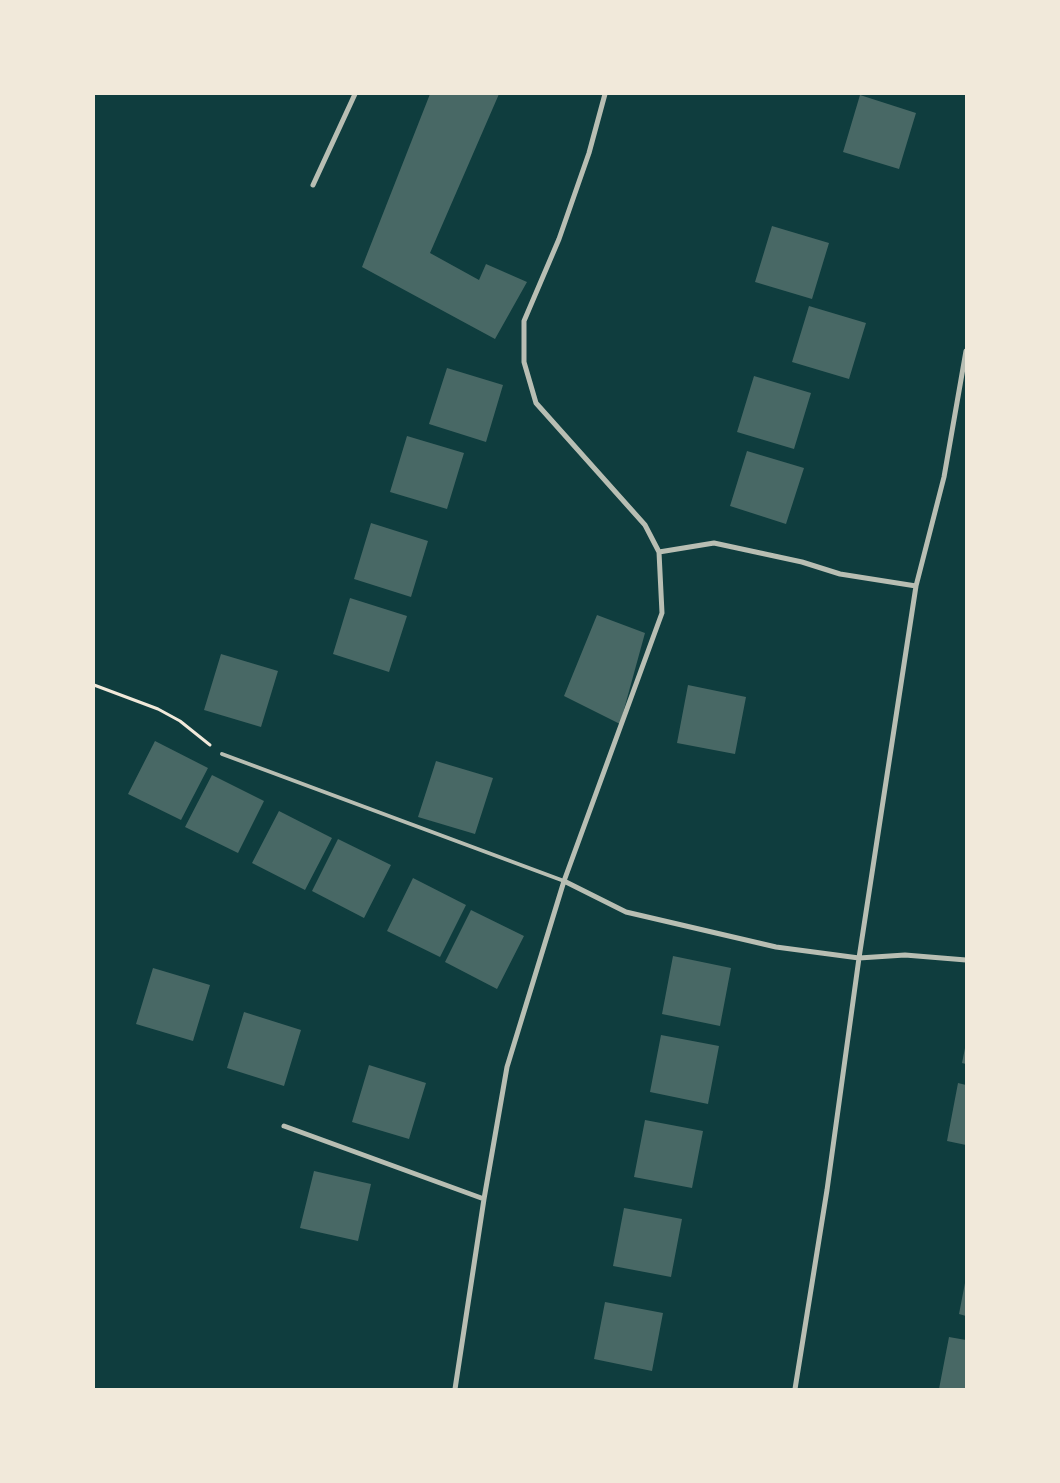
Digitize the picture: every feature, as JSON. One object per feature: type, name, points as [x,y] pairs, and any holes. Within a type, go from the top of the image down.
[{"type":"street","points":[[312,185],[355,94]]},
{"type":"street","points":[[455,1389],[484,1199],[507,1067],[564,882],[662,613],[659,552],[645,525],[536,403],[524,362],[524,321],[559,239],[589,153],[605,94]]},
{"type":"street","points":[[795,1389],[827,1190],[859,958],[916,586],[944,476],[966,351]]},
{"type":"street","points":[[659,552],[714,543],[802,562],[840,574],[916,586]]},
{"type":"street","points":[[564,882],[626,912],[776,947],[859,958],[905,955],[966,960]]},
{"type":"street","points":[[284,1126],[484,1199]]},
{"type":"lane","points":[[222,754],[564,882]]},
{"type":"path","points":[[94,685],[158,709],[180,721],[222,754]]},
{"type":"building","points":[[430,94],[499,94],[430,253],[479,280],[486,264],[527,282],[495,339],[362,267]]},
{"type":"building","points":[[860,95],[916,113],[899,169],[843,152]]},
{"type":"building","points":[[772,226],[829,243],[812,299],[755,282]]},
{"type":"building","points":[[809,306],[866,323],[849,379],[792,362]]},
{"type":"building","points":[[447,368],[503,385],[486,442],[429,424]]},
{"type":"building","points":[[754,376],[811,393],[794,449],[737,432]]},
{"type":"building","points":[[407,436],[464,453],[447,509],[390,492]]},
{"type":"building","points":[[747,451],[804,468],[786,524],[730,506]]},
{"type":"building","points":[[371,523],[428,541],[411,597],[354,579]]},
{"type":"building","points":[[350,598],[407,616],[389,672],[333,654]]},
{"type":"building","points":[[597,615],[645,633],[620,724],[564,696]]},
{"type":"building","points":[[221,654],[278,671],[261,727],[204,710]]},
{"type":"building","points":[[688,685],[746,697],[735,754],[677,743]]},
{"type":"building","points":[[155,741],[208,768],[181,820],[128,794]]},
{"type":"building","points":[[436,761],[493,778],[475,834],[418,817]]},
{"type":"building","points":[[212,775],[264,801],[238,853],[185,827]]},
{"type":"building","points":[[279,811],[332,838],[305,890],[252,863]]},
{"type":"building","points":[[338,839],[391,865],[364,918],[312,891]]},
{"type":"building","points":[[413,878],[466,905],[440,957],[387,931]]},
{"type":"building","points":[[471,910],[524,936],[497,989],[445,962]]},
{"type":"building","points":[[673,956],[731,968],[720,1026],[662,1014]]},
{"type":"building","points":[[153,968],[210,985],[193,1041],[136,1024]]},
{"type":"building","points":[[244,1012],[301,1030],[284,1086],[227,1068]]},
{"type":"building","points":[[661,1035],[719,1046],[708,1104],[650,1092]]},
{"type":"building","points":[[966,1048],[966,1064],[962,1063]]},
{"type":"building","points":[[369,1065],[426,1083],[409,1139],[352,1122]]},
{"type":"building","points":[[958,1083],[966,1085],[966,1145],[947,1141]]},
{"type":"building","points":[[645,1120],[703,1131],[692,1188],[634,1177]]},
{"type":"building","points":[[314,1171],[371,1184],[358,1241],[300,1228]]},
{"type":"building","points":[[624,1208],[682,1219],[671,1277],[613,1266]]},
{"type":"building","points":[[966,1283],[966,1316],[959,1314]]},
{"type":"building","points":[[605,1302],[663,1313],[652,1371],[594,1359]]},
{"type":"building","points":[[949,1337],[966,1340],[966,1389],[939,1389]]}]
